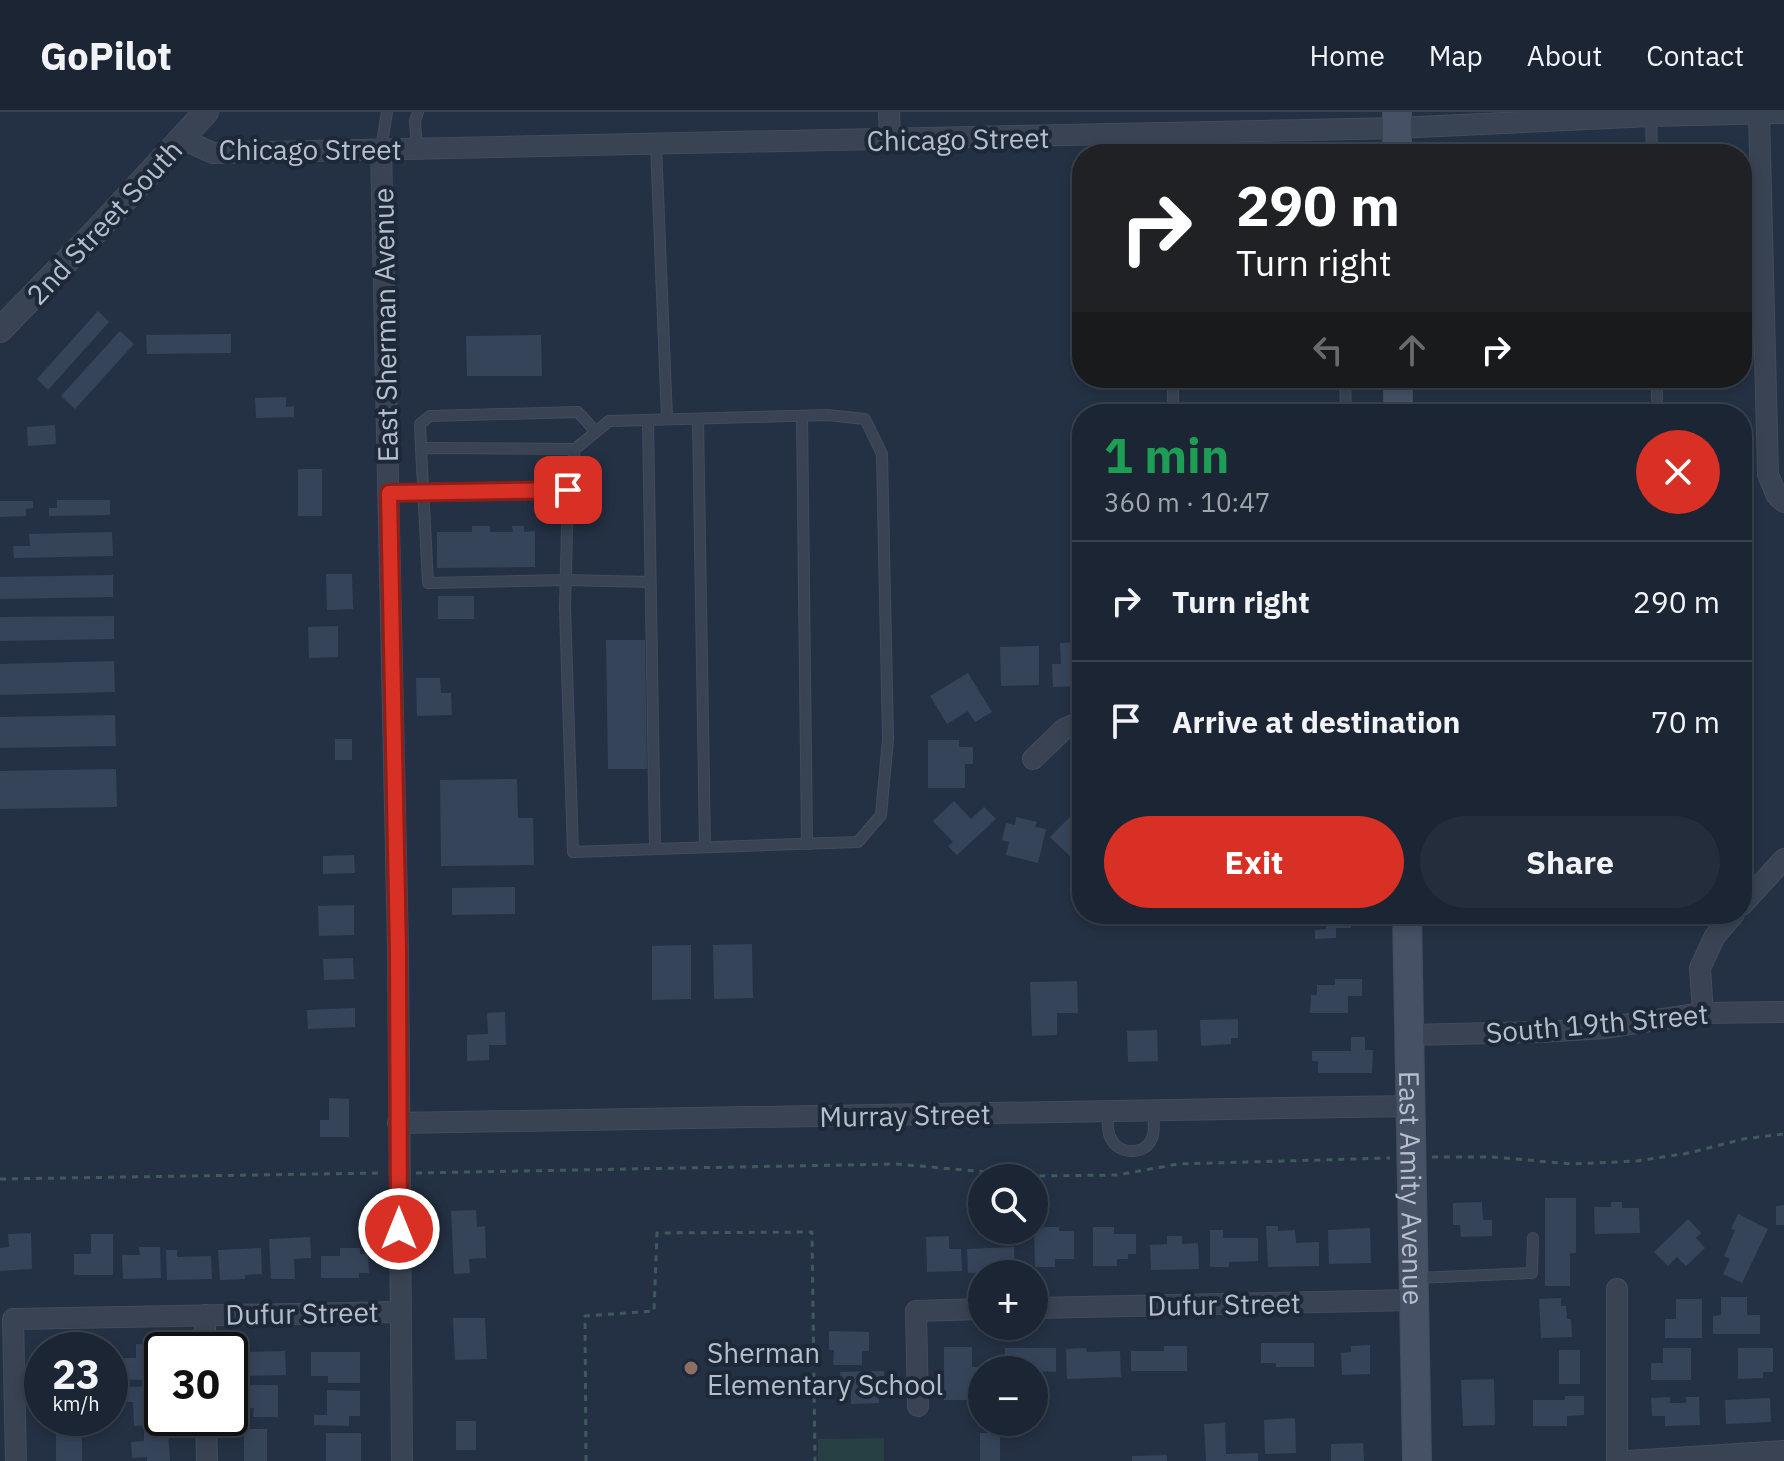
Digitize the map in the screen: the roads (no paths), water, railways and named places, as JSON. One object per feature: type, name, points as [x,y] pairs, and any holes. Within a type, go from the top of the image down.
[{"type":"main road","name":"East Amity Avenue","points":[[1407,924],[1417,1461]]},
{"type":"street","name":"2nd Street South","points":[[0,330],[206,112]]},
{"type":"street","points":[[889,112],[890,140]]},
{"type":"street","points":[[1759,113],[1768,475],[1777,496],[1784,502]]},
{"type":"street","name":"Chicago Street","points":[[182,139],[213,153],[890,140],[1171,144],[1605,115],[1784,113]]},
{"type":"street","name":"East Sherman Avenue","points":[[381,149],[398,950],[402,1461]]},
{"type":"street","points":[[1033,759],[1064,729],[1072,725]]},
{"type":"street","points":[[1752,894],[1784,859]]},
{"type":"street","points":[[1703,1013],[1700,968],[1715,936],[1725,924]]},
{"type":"street","name":"South 19th Street","points":[[1410,1035],[1542,1032],[1604,1028],[1703,1013],[1784,1012]]},
{"type":"street","name":"Murray Street","points":[[398,1123],[1411,1106]]},
{"type":"street","name":"Dufur Street","points":[[1048,1307],[1415,1289]]},
{"type":"street","points":[[1617,1289],[1617,1461]]},
{"type":"street","points":[[918,1406],[916,1311],[968,1309]]},
{"type":"street","name":"Dufur Street","points":[[16,1461],[13,1319],[399,1312]]},
{"type":"street","points":[[205,1315],[205,1332]]},
{"type":"street","points":[[206,1436],[207,1461]]},
{"type":"street","points":[[1628,1461],[1784,1451]]},
{"type":"lane","points":[[381,149],[387,112]]},
{"type":"lane","points":[[417,149],[415,121],[418,112]]},
{"type":"lane","points":[[1651,116],[1652,144]]},
{"type":"lane","points":[[656,144],[667,419]]},
{"type":"lane","points":[[1657,388],[1657,399]]},
{"type":"lane","points":[[596,432],[578,412],[430,416],[420,424],[428,583],[650,582]]},
{"type":"lane","points":[[802,416],[807,844]]},
{"type":"lane","points":[[421,448],[575,449],[609,421],[802,416],[865,419],[882,454],[888,739],[881,815],[858,842],[573,852],[566,580],[568,490],[575,449]]},
{"type":"lane","points":[[698,419],[705,847]]},
{"type":"lane","points":[[648,420],[655,849]]},
{"type":"lane","points":[[389,493],[568,490]]},
{"type":"lane","points":[[1108,1111],[1108,1129],[1113,1142],[1132,1152],[1150,1142],[1153,1110]]},
{"type":"lane","points":[[1415,1289],[1532,1273],[1533,1238]]},
{"type":"place","name":"Sherman Elementary School","points":[[691,1368]]}]
